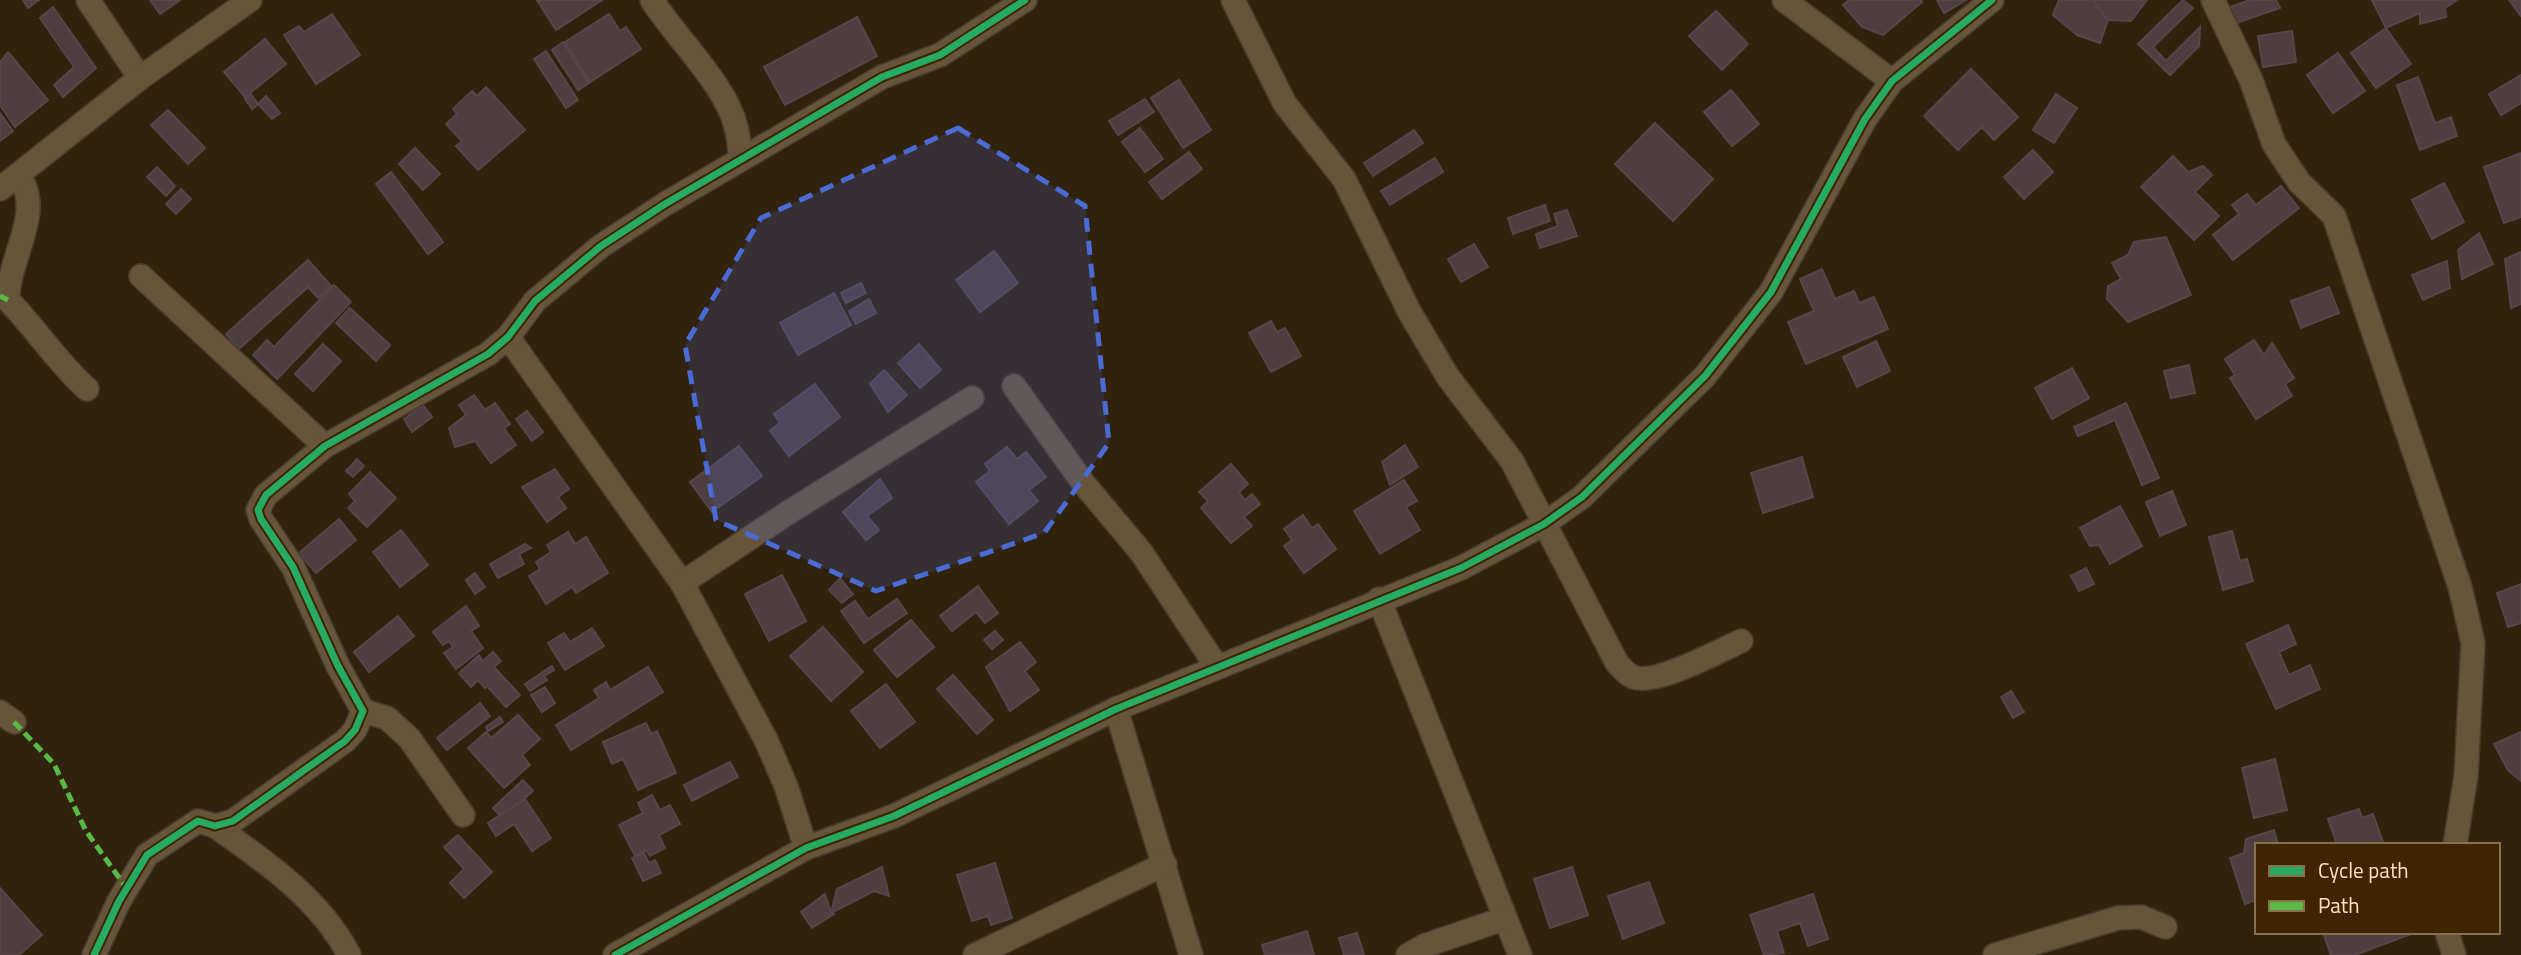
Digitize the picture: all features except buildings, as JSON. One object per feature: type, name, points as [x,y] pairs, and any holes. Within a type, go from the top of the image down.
[{"type":"street","points":[[88,0],[140,78]]},
{"type":"street","points":[[9,182],[140,78],[250,0]]},
{"type":"street","points":[[652,0],[672,31],[722,94],[736,125],[741,159]]},
{"type":"street","points":[[463,815],[409,738],[387,718],[363,711],[338,666],[293,567],[261,519],[258,510],[266,495],[325,446],[488,354],[508,337],[535,301],[601,246],[741,159],[882,77],[940,55],[1025,0]]},
{"type":"street","points":[[1233,0],[1285,104],[1344,179],[1410,313],[1448,377],[1512,461],[1611,651],[1626,673],[1645,679],[1695,662],[1741,641]]},
{"type":"street","points":[[1784,0],[1892,81]]},
{"type":"street","points":[[615,955],[806,848],[894,816],[1116,709],[1379,599],[1461,568],[1544,524],[1582,497],[1705,376],[1771,292],[1865,119],[1892,81],[1992,0]]},
{"type":"street","points":[[2213,0],[2250,80],[2274,144],[2299,182],[2334,216],[2460,587],[2473,643],[2467,764],[2455,843]]},
{"type":"street","points":[[9,182],[26,185],[28,215],[8,281],[8,300],[36,329],[59,363],[87,389]]},
{"type":"street","points":[[141,276],[325,446]]},
{"type":"street","points":[[508,337],[682,583],[766,740],[786,786],[806,848]]},
{"type":"street","points":[[1014,386],[1084,484],[1141,552],[1217,667]]},
{"type":"street","points":[[682,583],[786,514],[972,398]]},
{"type":"street","points":[[1379,599],[1503,919],[1520,955]]},
{"type":"street","points":[[1116,709],[1166,864],[1191,955]]},
{"type":"street","points":[[215,826],[233,821],[278,786],[318,763],[355,730],[363,711]]},
{"type":"street","points":[[94,955],[119,901],[147,855],[198,821],[215,826],[293,886],[336,930],[349,955]]},
{"type":"street","points":[[975,955],[1166,864]]},
{"type":"street","points":[[1995,955],[2119,918],[2141,917],[2165,927]]},
{"type":"street","points":[[1408,955],[1424,946],[1503,919]]},
{"type":"street","points":[[2449,934],[2454,955]]},
{"type":"highlighted area","points":[[958,128],[1085,206],[1109,443],[1044,533],[876,591],[716,520],[685,345],[761,218]]},
{"type":"marked path","points":[[0,296],[8,300]]},
{"type":"marked path","points":[[14,722],[54,764],[86,831],[127,889]]},
{"type":"cycle path","points":[[94,955],[119,901],[147,855],[198,821],[215,826],[233,821],[345,741],[355,730],[363,711],[338,666],[293,567],[261,519],[258,510],[266,495],[325,446],[488,354],[508,337],[535,301],[601,246],[665,204],[882,77],[940,55],[1025,0]]},
{"type":"cycle path","points":[[615,955],[806,848],[894,816],[1116,709],[1461,568],[1544,524],[1582,497],[1705,376],[1771,292],[1865,119],[1892,81],[1992,0]]}]
